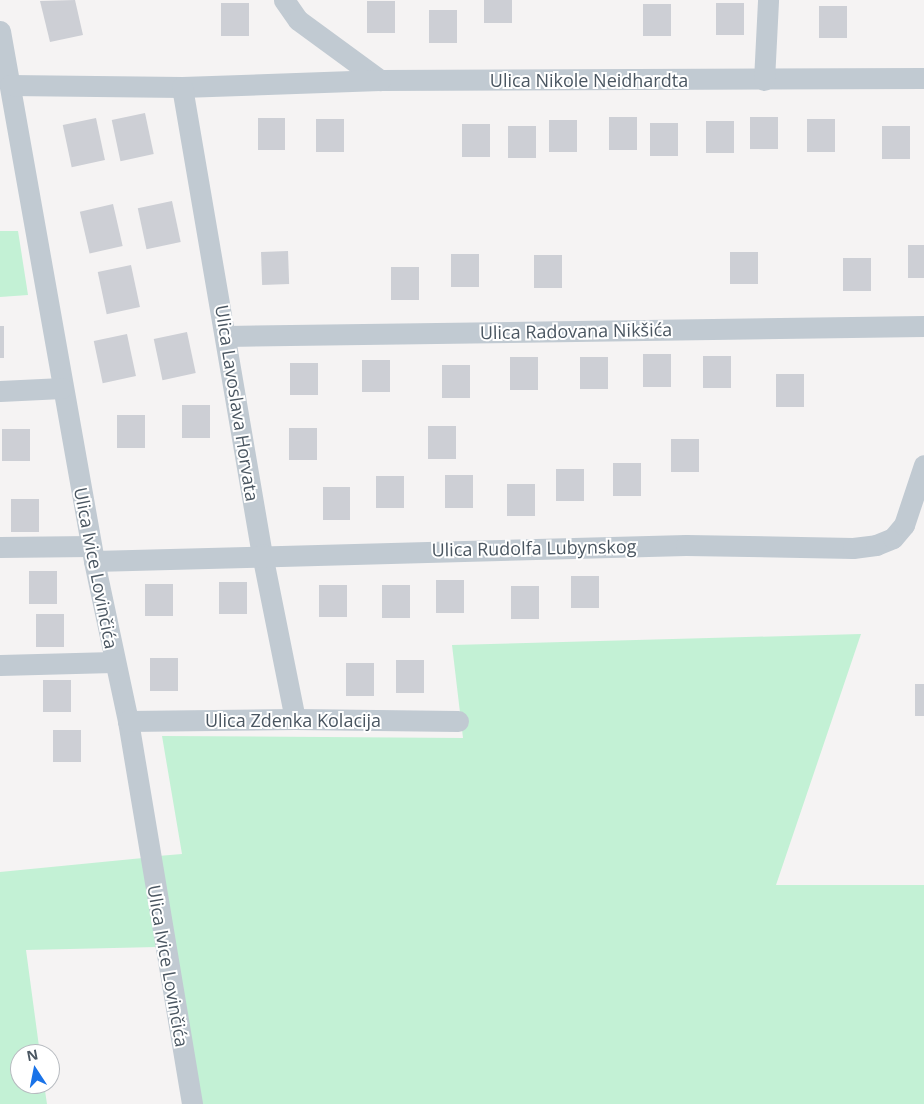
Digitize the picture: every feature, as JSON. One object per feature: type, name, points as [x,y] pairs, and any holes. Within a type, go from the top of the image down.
[{"type":"street","points":[[284,0],[298,20],[380,80]]},
{"type":"street","points":[[764,80],[768,0]]},
{"type":"street","name":"Ulica Ivice Lovinčića","points":[[0,31],[62,388],[113,662],[128,721],[192,1104]]},
{"type":"street","name":"Ulica Nikole Neidhardta","points":[[380,80],[924,78]]},
{"type":"street","points":[[10,85],[182,87],[380,80]]},
{"type":"street","name":"Ulica Lavoslava Horvata","points":[[182,87],[227,336],[262,554],[295,718]]},
{"type":"street","name":"Ulica Radovana Nikšića","points":[[227,336],[924,326]]},
{"type":"street","points":[[0,391],[62,388]]},
{"type":"street","name":"Ulica Rudolfa Lubynskog","points":[[0,547],[93,553],[262,554],[686,545],[853,548],[876,545],[893,538],[904,525],[924,465]]},
{"type":"street","points":[[0,665],[113,662]]},
{"type":"street","name":"Ulica Zdenka Kolacija","points":[[128,721],[295,718],[458,721]]},
{"type":"green space","points":[[0,231],[18,231],[28,295],[0,297]]},
{"type":"green space","points":[[861,634],[776,885],[924,885],[924,1104],[199,1104],[158,856],[182,854],[162,736],[463,738],[452,645]]},
{"type":"green space","points":[[143,858],[157,947],[26,950],[39,1044],[10,1044],[10,1094],[46,1094],[47,1104],[0,1104],[0,872]]},
{"type":"building","points":[[75,0],[83,35],[50,42],[40,1]]},
{"type":"building","points":[[484,0],[512,0],[512,23],[484,23]]},
{"type":"building","points":[[367,1],[395,1],[395,33],[367,33]]},
{"type":"building","points":[[221,3],[249,3],[249,36],[221,36]]},
{"type":"building","points":[[716,3],[744,3],[744,35],[716,35]]},
{"type":"building","points":[[643,4],[671,4],[671,36],[643,36]]},
{"type":"building","points":[[819,6],[847,6],[847,38],[819,38]]},
{"type":"building","points":[[429,10],[457,10],[457,43],[429,43]]},
{"type":"building","points":[[145,113],[154,154],[120,161],[112,120]]},
{"type":"building","points":[[609,117],[637,117],[637,150],[609,150]]},
{"type":"building","points":[[750,117],[778,117],[778,149],[750,149]]},
{"type":"building","points":[[96,118],[105,160],[72,167],[63,125]]},
{"type":"building","points":[[258,118],[285,118],[285,150],[258,150]]},
{"type":"building","points":[[316,119],[344,119],[344,152],[316,152]]},
{"type":"building","points":[[807,119],[835,119],[835,152],[807,152]]},
{"type":"building","points":[[549,120],[577,120],[577,152],[549,152]]},
{"type":"building","points":[[706,121],[734,121],[734,153],[706,153]]},
{"type":"building","points":[[650,123],[678,123],[678,156],[650,156]]},
{"type":"building","points":[[462,124],[490,124],[490,157],[462,157]]},
{"type":"building","points":[[508,126],[536,126],[536,158],[508,158]]},
{"type":"building","points":[[882,126],[910,126],[910,159],[882,159]]},
{"type":"building","points":[[172,201],[181,242],[146,249],[138,208]]},
{"type":"building","points":[[113,204],[123,246],[90,254],[80,212]]},
{"type":"building","points":[[908,245],[924,245],[924,278],[908,278]]},
{"type":"building","points":[[288,251],[289,284],[262,285],[261,252]]},
{"type":"building","points":[[730,252],[758,252],[758,284],[730,284]]},
{"type":"building","points":[[451,254],[479,254],[479,287],[451,287]]},
{"type":"building","points":[[534,255],[562,255],[562,288],[534,288]]},
{"type":"building","points":[[843,258],[871,258],[871,291],[843,291]]},
{"type":"building","points":[[131,265],[140,307],[107,314],[98,272]]},
{"type":"building","points":[[391,267],[419,267],[419,300],[391,300]]},
{"type":"building","points":[[0,326],[4,326],[4,358],[0,358]]},
{"type":"building","points":[[187,332],[196,373],[162,380],[154,339]]},
{"type":"building","points":[[127,334],[136,376],[103,383],[94,341]]},
{"type":"building","points":[[643,354],[671,354],[671,387],[643,387]]},
{"type":"building","points":[[703,356],[731,356],[731,388],[703,388]]},
{"type":"building","points":[[510,357],[538,357],[538,390],[510,390]]},
{"type":"building","points":[[580,357],[608,357],[608,389],[580,389]]},
{"type":"building","points":[[362,360],[390,360],[390,392],[362,392]]},
{"type":"building","points":[[290,363],[318,363],[318,395],[290,395]]},
{"type":"building","points":[[442,365],[470,365],[470,398],[442,398]]},
{"type":"building","points":[[776,374],[804,374],[804,407],[776,407]]},
{"type":"building","points":[[182,405],[210,405],[210,438],[182,438]]},
{"type":"building","points":[[117,415],[145,415],[145,448],[117,448]]},
{"type":"building","points":[[428,426],[456,426],[456,459],[428,459]]},
{"type":"building","points":[[289,428],[317,428],[317,460],[289,460]]},
{"type":"building","points":[[2,429],[30,429],[30,461],[2,461]]},
{"type":"building","points":[[671,439],[699,439],[699,472],[671,472]]},
{"type":"building","points":[[613,463],[641,463],[641,496],[613,496]]},
{"type":"building","points":[[556,469],[584,469],[584,501],[556,501]]},
{"type":"building","points":[[445,475],[473,475],[473,508],[445,508]]},
{"type":"building","points":[[376,476],[404,476],[404,508],[376,508]]},
{"type":"building","points":[[507,484],[535,484],[535,516],[507,516]]},
{"type":"building","points":[[323,487],[350,487],[350,520],[323,520]]},
{"type":"building","points":[[11,499],[39,499],[39,532],[11,532]]},
{"type":"building","points":[[29,571],[57,571],[57,604],[29,604]]},
{"type":"building","points":[[571,576],[599,576],[599,608],[571,608]]},
{"type":"building","points":[[436,580],[464,580],[464,613],[436,613]]},
{"type":"building","points":[[219,582],[247,582],[247,614],[219,614]]},
{"type":"building","points":[[145,584],[173,584],[173,616],[145,616]]},
{"type":"building","points":[[319,585],[347,585],[347,617],[319,617]]},
{"type":"building","points":[[382,585],[410,585],[410,618],[382,618]]},
{"type":"building","points":[[511,586],[539,586],[539,619],[511,619]]},
{"type":"building","points":[[36,614],[64,614],[64,647],[36,647]]},
{"type":"building","points":[[150,658],[178,658],[178,691],[150,691]]},
{"type":"building","points":[[396,660],[424,660],[424,693],[396,693]]},
{"type":"building","points":[[346,663],[374,663],[374,696],[346,696]]},
{"type":"building","points":[[43,680],[71,680],[71,712],[43,712]]},
{"type":"building","points":[[915,684],[924,684],[924,716],[915,716]]},
{"type":"building","points":[[53,730],[81,730],[81,762],[53,762]]}]
